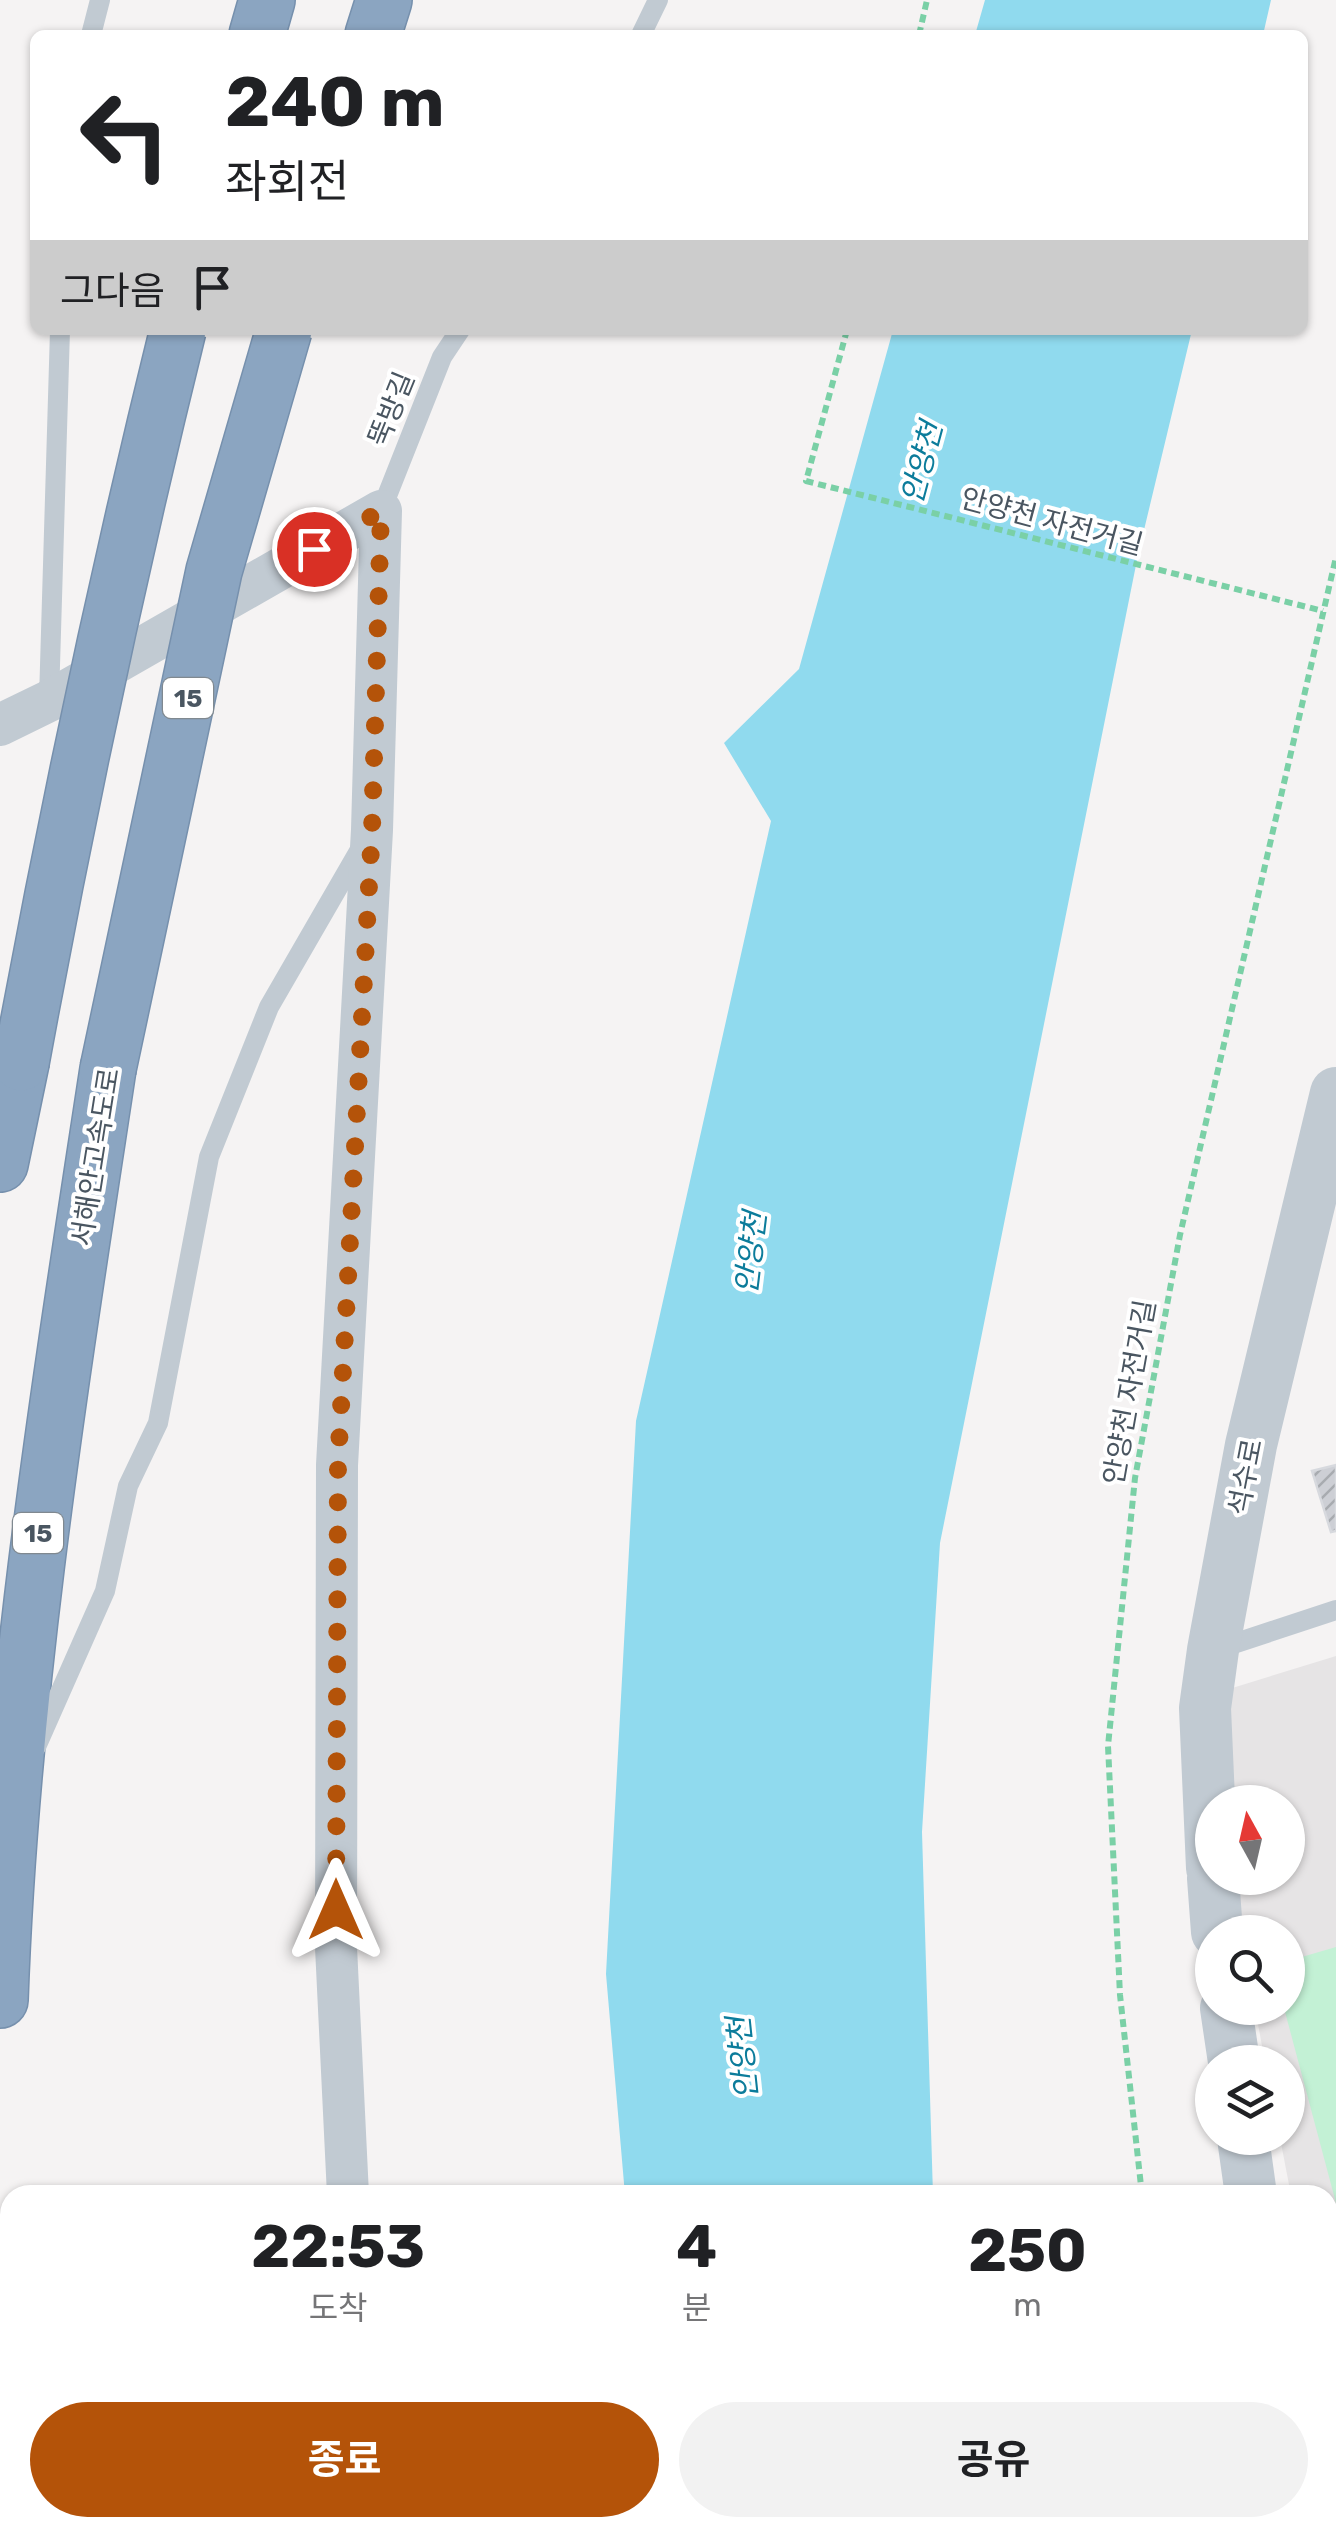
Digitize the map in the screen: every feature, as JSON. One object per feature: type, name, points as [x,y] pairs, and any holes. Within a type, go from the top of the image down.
[{"type":"highway","points":[[259,30],[268,0]]},
{"type":"highway","points":[[375,30],[384,0]]},
{"type":"highway","points":[[0,1164],[122,559],[177,335]]},
{"type":"highway","name":"서해안고속도로","points":[[0,2000],[9,1808],[40,1522],[108,1069],[214,571],[283,335]]},
{"type":"street","points":[[0,726],[381,511]]},
{"type":"street","points":[[348,2185],[336,1947],[338,1464],[372,830],[381,511]]},
{"type":"street","name":"석수로","points":[[1208,1785],[1205,1708],[1213,1650],[1251,1445],[1336,1093]]},
{"type":"street","points":[[1246,2155],[1250,2185]]},
{"type":"lane","points":[[92,30],[100,0]]},
{"type":"lane","points":[[644,30],[658,0]]},
{"type":"lane","points":[[49,701],[60,335]]},
{"type":"lane","name":"뚝방길","points":[[381,511],[442,357],[457,335]]},
{"type":"lane","points":[[9,1808],[105,1591],[128,1486],[158,1423],[209,1157],[270,1007],[372,830]]},
{"type":"lane","points":[[1213,1650],[1336,1610]]},
{"type":"path","points":[[920,30],[928,0]]},
{"type":"path","name":"안양천 자전거길","points":[[845,335],[806,482],[1323,611]]},
{"type":"path","name":"안양천 자전거길","points":[[1141,2185],[1120,1995],[1108,1746],[1134,1478],[1180,1235],[1336,557]]},
{"type":"shaded area","points":[[1336,1656],[1336,2185],[1289,2185],[1283,2155],[1305,2155],[1305,2045],[1262,2045],[1258,2025],[1305,2025],[1305,1915],[1238,1915],[1237,1895],[1305,1895],[1305,1785],[1232,1785],[1229,1689]]},
{"type":"green space","points":[[1336,1947],[1336,2185],[1331,2185],[1305,2087],[1305,2045],[1294,2045],[1289,2025],[1305,2025],[1305,1956]]},
{"type":"water","points":[[985,0],[1271,0],[1264,30],[976,30]]},
{"type":"water","name":"안양천","points":[[892,335],[1191,335],[1138,555],[940,1543],[922,1832],[933,2185],[624,2185],[606,1974],[636,1421],[771,821],[724,743],[799,669]]},
{"type":"building","points":[[1336,1465],[1336,1531],[1331,1532],[1312,1471]]},
{"type":"route","points":[[314,549],[381,511],[372,830],[338,1464],[336,1910]]}]
